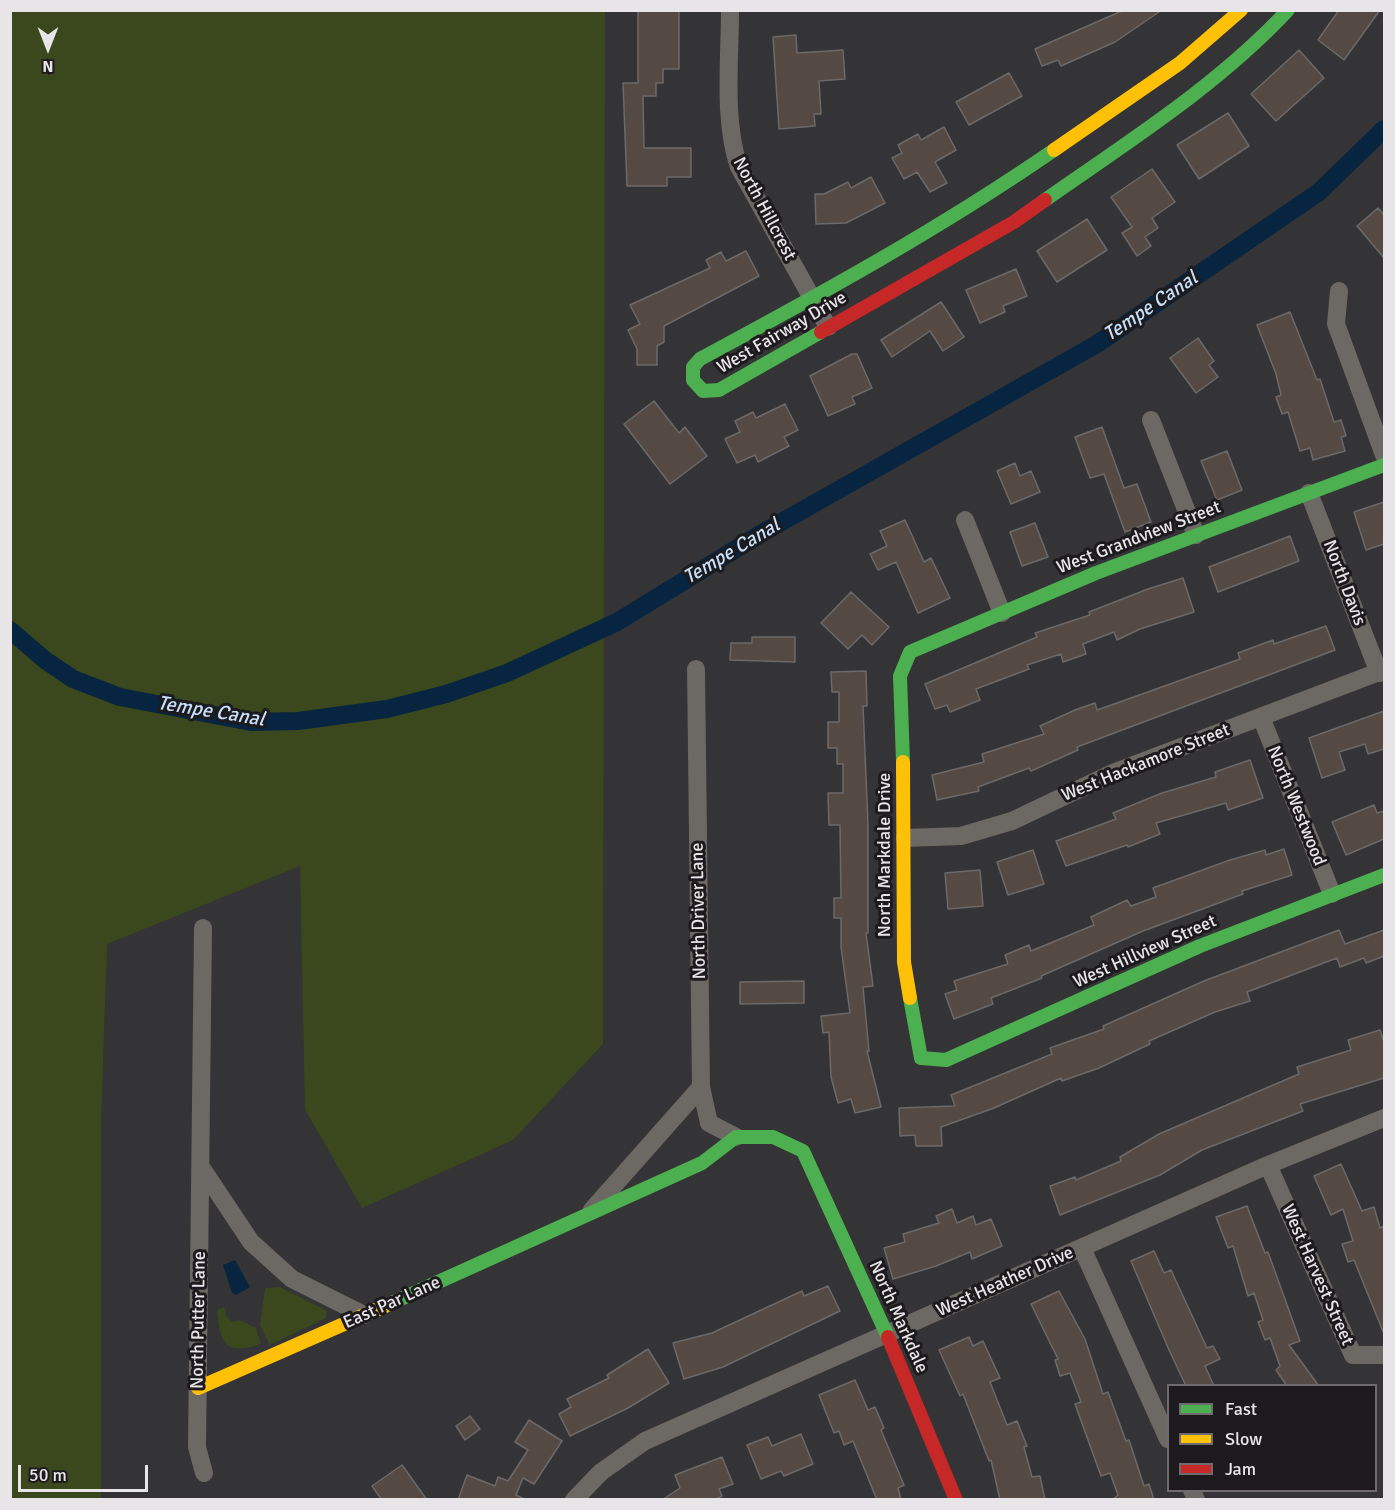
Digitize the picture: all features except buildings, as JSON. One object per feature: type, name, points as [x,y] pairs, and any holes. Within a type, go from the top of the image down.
[{"type":"street","name":"North Hillcrest","points":[[730,10],[731,128],[734,152],[739,167],[828,327]]},
{"type":"street","name":"West Fairway Drive","points":[[1241,10],[1207,42],[1180,63],[979,202],[813,298],[700,358],[694,363],[691,373],[693,382],[703,391],[719,390],[981,242],[1044,202],[1102,158],[1215,80],[1260,40],[1288,10]]},
{"type":"street","points":[[1339,291],[1336,324],[1384,455]]},
{"type":"street","points":[[1151,420],[1196,536]]},
{"type":"street","name":"West Grandview Street","points":[[910,652],[1096,573],[1384,465]]},
{"type":"street","name":"North Davis","points":[[1309,493],[1382,671]]},
{"type":"street","points":[[965,520],[1002,613]]},
{"type":"street","name":"North Markdale Drive","points":[[910,652],[900,676],[905,838],[904,962],[921,1058]]},
{"type":"street","name":"North Driver Lane","points":[[696,669],[701,1087],[709,1123],[736,1137]]},
{"type":"street","name":"West Hackamore Street","points":[[905,838],[961,837],[1011,821],[1113,773],[1382,671]]},
{"type":"street","name":"North Westwood","points":[[1262,717],[1332,894]]},
{"type":"street","name":"West Hillview Street","points":[[921,1058],[946,1060],[1200,946],[1384,875]]},
{"type":"street","name":"North Putter Lane","points":[[203,928],[197,1447],[204,1473]]},
{"type":"street","name":"East Par Lane","points":[[585,1218],[701,1087]]},
{"type":"street","name":"West Heather Drive","points":[[574,1500],[601,1472],[645,1442],[1268,1165],[1384,1118]]},
{"type":"street","name":"East Par Lane","points":[[198,1388],[585,1218],[702,1163],[736,1137]]},
{"type":"street","name":"North Markdale","points":[[736,1137],[773,1137],[803,1151],[887,1335],[956,1500]]},
{"type":"street","name":"West Harvest Street","points":[[1268,1165],[1353,1355],[1384,1355]]},
{"type":"street","points":[[201,1167],[251,1242],[292,1279],[364,1315]]},
{"type":"street","points":[[1082,1248],[1167,1437]]},
{"type":"green space","points":[[10,11],[605,11],[603,1044],[513,1140],[362,1208],[305,1110],[300,866],[107,944],[101,1124],[101,1499],[11,1499]]},
{"type":"green space","points":[[280,1287],[327,1311],[326,1318],[270,1345],[260,1325],[265,1288]]},
{"type":"green space","points":[[224,1307],[226,1316],[232,1322],[240,1320],[256,1328],[261,1344],[239,1349],[227,1344],[220,1331],[217,1310]]},
{"type":"water","points":[[235,1260],[250,1287],[236,1295],[232,1293],[223,1265]]},
{"type":"waterway","name":"Tempe Canal","points":[[10,630],[45,660],[73,679],[120,697],[251,722],[298,721],[387,709],[446,694],[507,673],[617,622],[762,533],[1097,344],[1319,192],[1384,129]]},
{"type":"traffic: fast","points":[[1045,200],[1202,88],[1261,38],[1288,10]]},
{"type":"traffic: fast","points":[[821,332],[719,390],[703,391],[693,380],[693,367],[700,359],[924,233],[1054,150]]},
{"type":"traffic: fast","points":[[903,762],[900,676],[910,652],[1096,573],[1384,465]]},
{"type":"traffic: fast","points":[[910,998],[921,1058],[946,1060],[1200,946],[1384,875]]},
{"type":"traffic: fast","points":[[385,1306],[702,1163],[736,1137],[773,1137],[803,1151],[888,1337]]},
{"type":"traffic: slow","points":[[1054,150],[1180,63],[1241,10]]},
{"type":"traffic: slow","points":[[903,762],[904,962],[910,998]]},
{"type":"traffic: slow","points":[[198,1388],[385,1306]]},
{"type":"traffic: jam","points":[[821,332],[1014,222],[1045,200]]},
{"type":"traffic: jam","points":[[888,1337],[956,1500]]}]
